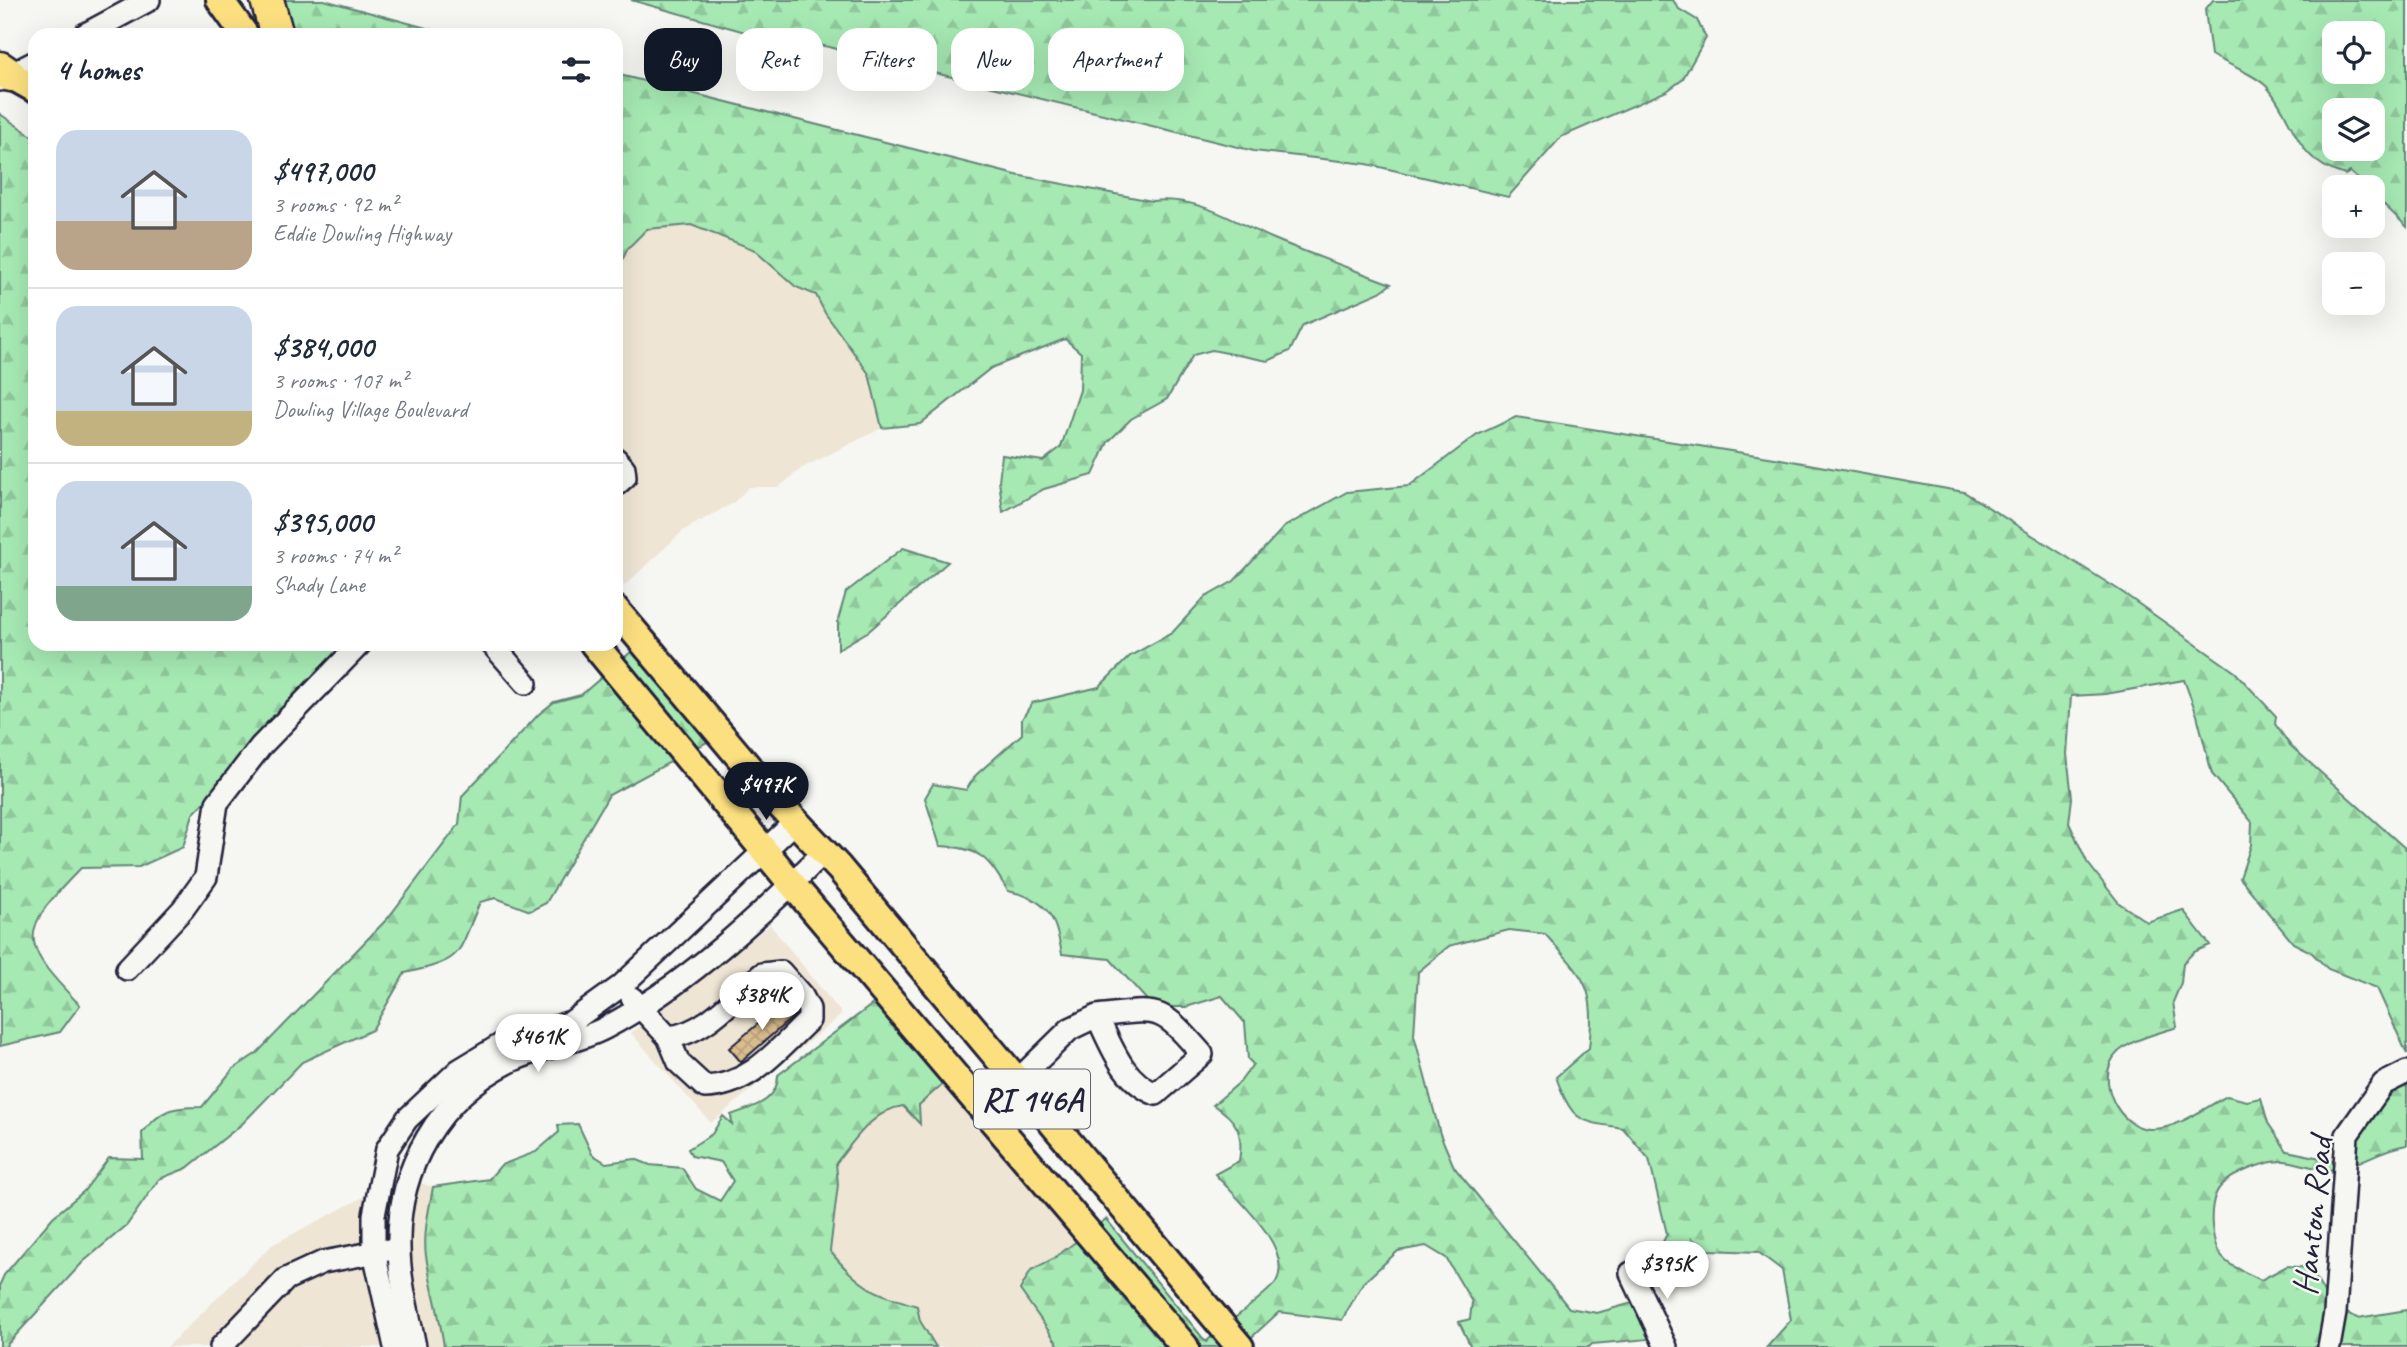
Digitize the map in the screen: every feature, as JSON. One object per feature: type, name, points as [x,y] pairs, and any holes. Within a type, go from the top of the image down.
[{"type":"highway","points":[[267,0],[275,28]]},
{"type":"main road","points":[[220,0],[240,28]]},
{"type":"main road","name":"RI 146A","points":[[623,618],[795,822],[824,852],[1240,1347]]},
{"type":"main road","name":"RI 146A","points":[[600,651],[792,884],[1185,1347]]},
{"type":"street","points":[[97,28],[149,0]]},
{"type":"street","points":[[127,969],[183,909],[206,877],[218,803],[261,746],[353,651]]},
{"type":"street","points":[[498,651],[526,683]]},
{"type":"street","points":[[395,1347],[374,1252],[378,1185],[387,1149],[407,1119],[459,1070],[502,1044],[571,1022],[621,986],[795,822]]},
{"type":"street","points":[[415,1347],[399,1248],[401,1206],[410,1168],[430,1131],[471,1083],[511,1061],[602,1030],[666,992],[792,884],[824,852]]},
{"type":"street","points":[[621,986],[668,1037],[679,1063],[705,1087],[722,1087],[746,1077],[809,1020],[809,1009],[802,996],[781,972],[762,974],[696,1029],[682,1036],[668,1037]]},
{"type":"street","points":[[1017,1081],[1070,1029],[1097,1016],[1149,1010],[1172,1020],[1202,1054],[1156,1094],[1138,1087],[1120,1063],[1097,1016]]},
{"type":"street","name":"Hanton Road","points":[[2329,1347],[2335,1313],[2347,1135],[2383,1084],[2407,1072]]},
{"type":"street","points":[[221,1347],[286,1279],[323,1262],[399,1248]]},
{"type":"street","points":[[1631,1273],[1666,1347]]},
{"type":"shaded area","points":[[691,225],[753,249],[796,287],[816,295],[825,313],[869,374],[882,428],[802,468],[779,487],[749,487],[733,503],[684,530],[624,586],[623,258],[628,248],[647,229]]},
{"type":"shaded area","points":[[770,925],[842,1014],[711,1123],[631,1033]]},
{"type":"shaded area","points":[[955,1073],[1084,1236],[1053,1259],[1031,1270],[1020,1290],[1060,1347],[936,1347],[920,1321],[917,1306],[878,1294],[853,1279],[830,1251],[838,1184],[836,1163],[872,1121],[890,1107],[903,1105],[919,1123],[919,1105]]},
{"type":"shaded area","points":[[390,1173],[433,1187],[428,1213],[444,1347],[167,1347],[272,1245],[377,1190]]},
{"type":"green space","points":[[281,0],[324,0],[426,28],[291,28]]},
{"type":"green space","points":[[631,0],[1673,0],[1679,9],[1697,20],[1706,38],[1682,80],[1667,91],[1561,137],[1508,197],[1367,164],[1254,151],[1009,91],[1034,91],[1034,28],[951,28],[951,77],[937,73],[937,28],[837,28],[837,49],[823,46],[823,28],[736,29]]},
{"type":"green space","points":[[2213,0],[2407,0],[2407,227],[2385,206],[2385,175],[2353,175],[2350,172],[2345,175],[2328,169],[2306,150],[2263,83],[2211,55],[2205,10]]},
{"type":"green space","points":[[623,76],[644,81],[644,91],[683,91],[1016,175],[1152,201],[1169,200],[1200,206],[1288,245],[1391,284],[1380,292],[1303,325],[1290,351],[1268,361],[1212,350],[1193,355],[1167,399],[1131,419],[1108,442],[1093,475],[1044,489],[1003,512],[999,481],[1002,455],[1043,461],[1061,447],[1080,390],[1081,353],[1065,339],[991,368],[920,424],[882,428],[869,374],[825,313],[816,295],[796,287],[753,249],[691,225],[647,229],[628,248],[623,258]]},
{"type":"green space","points":[[0,114],[28,133],[28,651],[354,651],[193,814],[183,847],[139,867],[81,868],[61,889],[37,922],[34,936],[36,950],[59,983],[80,1005],[60,1032],[0,1046]]},
{"type":"green space","points":[[1516,417],[1775,458],[1964,492],[2119,590],[2235,672],[2276,716],[2275,724],[2290,745],[2407,850],[2407,1054],[2377,988],[2328,969],[2311,952],[2293,943],[2240,878],[2251,845],[2252,822],[2212,774],[2197,715],[2184,680],[2106,694],[2071,696],[2067,754],[2072,798],[2069,823],[2087,862],[2119,903],[2147,922],[2183,910],[2210,945],[2194,952],[2183,963],[2181,983],[2173,1002],[2177,1027],[2131,1044],[2122,1049],[2111,1062],[2108,1084],[2116,1106],[2132,1123],[2153,1129],[2181,1121],[2227,1096],[2247,1101],[2261,1098],[2268,1123],[2287,1151],[2336,1161],[2378,1079],[2407,1061],[2407,1145],[2335,1170],[2285,1161],[2251,1168],[2226,1181],[2218,1190],[2214,1199],[2212,1226],[2221,1256],[2232,1266],[2261,1280],[2287,1266],[2310,1268],[2332,1307],[2358,1318],[2407,1310],[2407,1347],[1767,1347],[1791,1320],[1782,1270],[1758,1252],[1709,1250],[1692,1239],[1694,1247],[1684,1245],[1657,1253],[1667,1234],[1649,1159],[1623,1128],[1586,1121],[1579,1117],[1567,1103],[1556,1077],[1589,1048],[1591,1010],[1585,984],[1545,934],[1509,930],[1449,946],[1418,972],[1414,1035],[1440,1134],[1454,1167],[1569,1308],[1597,1313],[1643,1300],[1661,1338],[1592,1344],[1589,1347],[1471,1347],[1459,1322],[1470,1319],[1472,1302],[1446,1258],[1426,1246],[1398,1251],[1363,1283],[1342,1320],[1279,1312],[1241,1347],[1060,1347],[1020,1290],[1031,1270],[1053,1259],[1106,1219],[1206,1342],[1276,1282],[1280,1269],[1270,1239],[1248,1209],[1215,1174],[1239,1161],[1240,1142],[1237,1128],[1228,1116],[1213,1105],[1240,1082],[1253,1064],[1248,1059],[1245,1023],[1222,996],[1186,1007],[1153,1007],[1110,959],[1062,954],[1052,919],[1041,904],[1022,894],[1008,891],[982,856],[965,849],[940,846],[925,798],[933,784],[966,790],[976,775],[1022,734],[1022,719],[1032,703],[1099,687],[1130,656],[1172,633],[1204,598],[1234,581],[1284,527],[1347,492],[1409,486],[1477,435]]},
{"type":"green space","points":[[903,548],[948,562],[869,631],[838,649],[838,620],[846,592]]},
{"type":"green space","points":[[646,639],[724,733],[609,795],[546,903],[530,911],[496,898],[480,902],[456,953],[439,964],[405,973],[372,1030],[302,1062],[242,1124],[187,1168],[159,1179],[127,1225],[83,1262],[5,1347],[0,1347],[0,1284],[4,1275],[53,1217],[84,1191],[109,1158],[143,1159],[142,1133],[155,1119],[175,1109],[202,1107],[233,1069],[257,1053],[388,918],[459,824],[462,796],[539,714],[554,702],[581,695]]},
{"type":"green space","points":[[889,992],[955,1073],[919,1105],[920,1124],[903,1106],[892,1109],[873,1120],[836,1163],[838,1184],[830,1251],[850,1273],[868,1287],[917,1306],[920,1321],[936,1347],[444,1347],[425,1247],[433,1187],[489,1179],[501,1165],[536,1152],[559,1132],[558,1125],[578,1124],[592,1154],[606,1163],[635,1159],[650,1165],[682,1168],[696,1189],[720,1201],[733,1181],[721,1162],[692,1156],[688,1149],[712,1134],[723,1116],[732,1124],[731,1115],[755,1106],[769,1097],[774,1092],[778,1075]]},
{"type":"building","points":[[784,1002],[795,1015],[741,1062],[729,1048]]}]
